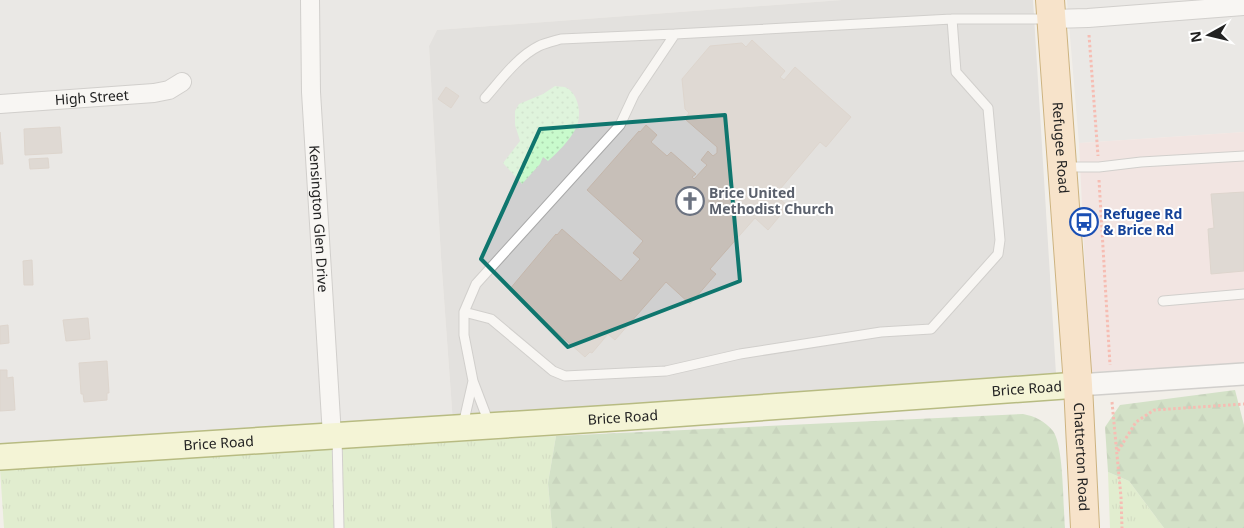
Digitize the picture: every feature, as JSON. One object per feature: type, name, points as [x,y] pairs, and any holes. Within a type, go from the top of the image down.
[{"type":"main road","name":"Refugee Road","points":[[1051,9],[1078,385]]},
{"type":"main road","name":"Brice Road","points":[[0,456],[462,428],[1078,385]]},
{"type":"main road","name":"Chatterton Road","points":[[1078,385],[1085,528]]},
{"type":"street","name":"Kensington Glen Drive","points":[[310,0],[311,102],[335,436]]},
{"type":"street","points":[[1051,9],[1088,18],[1244,6]]},
{"type":"street","name":"High Street","points":[[0,104],[154,93],[169,90],[182,82]]},
{"type":"street","name":"Brice Road","points":[[1078,385],[1244,374]]},
{"type":"lane","points":[[485,98],[517,63],[538,46],[561,39],[952,19],[1051,9]]},
{"type":"lane","points":[[464,312],[491,319],[553,372],[566,376],[666,371],[740,354],[867,334],[931,329],[998,254],[1000,240],[988,108],[956,72],[952,19]]},
{"type":"lane","points":[[490,426],[473,381],[464,336],[464,312],[476,284],[620,125],[634,95],[675,34]]},
{"type":"lane","points":[[1062,167],[1099,167],[1141,162],[1244,156]]},
{"type":"lane","points":[[1164,301],[1244,294]]},
{"type":"lane","points":[[462,428],[473,381]]},
{"type":"lane","points":[[335,436],[339,528]]},
{"type":"path","points":[[1089,27],[1097,152]]},
{"type":"path","points":[[1100,184],[1110,362]]},
{"type":"path","points":[[1117,452],[1136,422],[1154,410],[1244,404]]},
{"type":"path","points":[[1113,415],[1122,528]]},
{"type":"highlighted area","points":[[725,115],[740,281],[568,347],[481,259],[540,129]]},
{"type":"shaded area","points":[[0,0],[842,0],[437,30],[429,46],[453,423],[0,446]]},
{"type":"shaded area","points":[[842,0],[1033,0],[1056,374],[453,423],[429,46],[437,30]]},
{"type":"shaded area","points":[[1067,0],[1244,0],[1244,132],[1079,143]]},
{"type":"shaded area","points":[[1244,132],[1244,364],[1090,372],[1079,143]]},
{"type":"green space","points":[[555,86],[566,87],[571,91],[577,101],[578,123],[564,146],[548,161],[543,157],[540,164],[522,184],[503,163],[520,141],[515,125],[515,111],[519,104],[543,94]]},
{"type":"green space","points":[[1235,390],[1244,425],[1244,528],[1164,528],[1129,481],[1108,472],[1105,427],[1120,405]]},
{"type":"green space","points":[[1023,414],[1035,418],[1050,427],[1057,439],[1061,463],[1065,528],[552,528],[548,483],[556,436]]},
{"type":"green space","points":[[556,436],[548,483],[552,528],[4,528],[0,469]]},
{"type":"green space","points":[[1108,472],[1129,481],[1164,528],[1110,528]]},
{"type":"building","name":"Brice United Methodist Church","points":[[752,40],[785,71],[780,77],[784,80],[795,67],[851,117],[826,147],[820,142],[775,195],[788,206],[768,230],[755,218],[710,269],[716,274],[690,304],[666,282],[615,340],[608,334],[592,353],[590,352],[585,357],[509,290],[562,229],[621,281],[640,259],[633,253],[643,241],[587,190],[646,125],[657,135],[651,142],[667,156],[671,152],[696,174],[692,177],[694,179],[707,165],[701,160],[708,151],[713,156],[717,153],[717,147],[685,119],[689,113],[685,109],[682,79],[710,46],[742,43],[746,47]]},
{"type":"building","points":[[446,87],[459,96],[451,108],[438,99]]},
{"type":"building","points":[[60,127],[62,153],[25,155],[24,129]]},
{"type":"building","points":[[0,132],[3,164],[0,164]]},
{"type":"building","points":[[48,158],[49,168],[30,169],[29,159]]},
{"type":"building","points":[[1244,192],[1244,271],[1211,274],[1208,229],[1214,228],[1211,194]]},
{"type":"building","points":[[32,260],[33,285],[24,285],[23,261]]},
{"type":"building","points":[[88,318],[90,339],[66,341],[63,320]]},
{"type":"building","points":[[8,325],[9,343],[0,344],[0,326]]},
{"type":"building","points":[[107,361],[109,393],[107,393],[107,400],[84,402],[83,394],[81,394],[79,363]]},
{"type":"building","points":[[0,370],[7,370],[7,378],[13,377],[15,410],[0,411]]},
{"type":"place","name":"Brice United Methodist Church","points":[[690,201]]},
{"type":"place","name":"Refugee Rd & Brice Rd","points":[[1084,222]]}]
